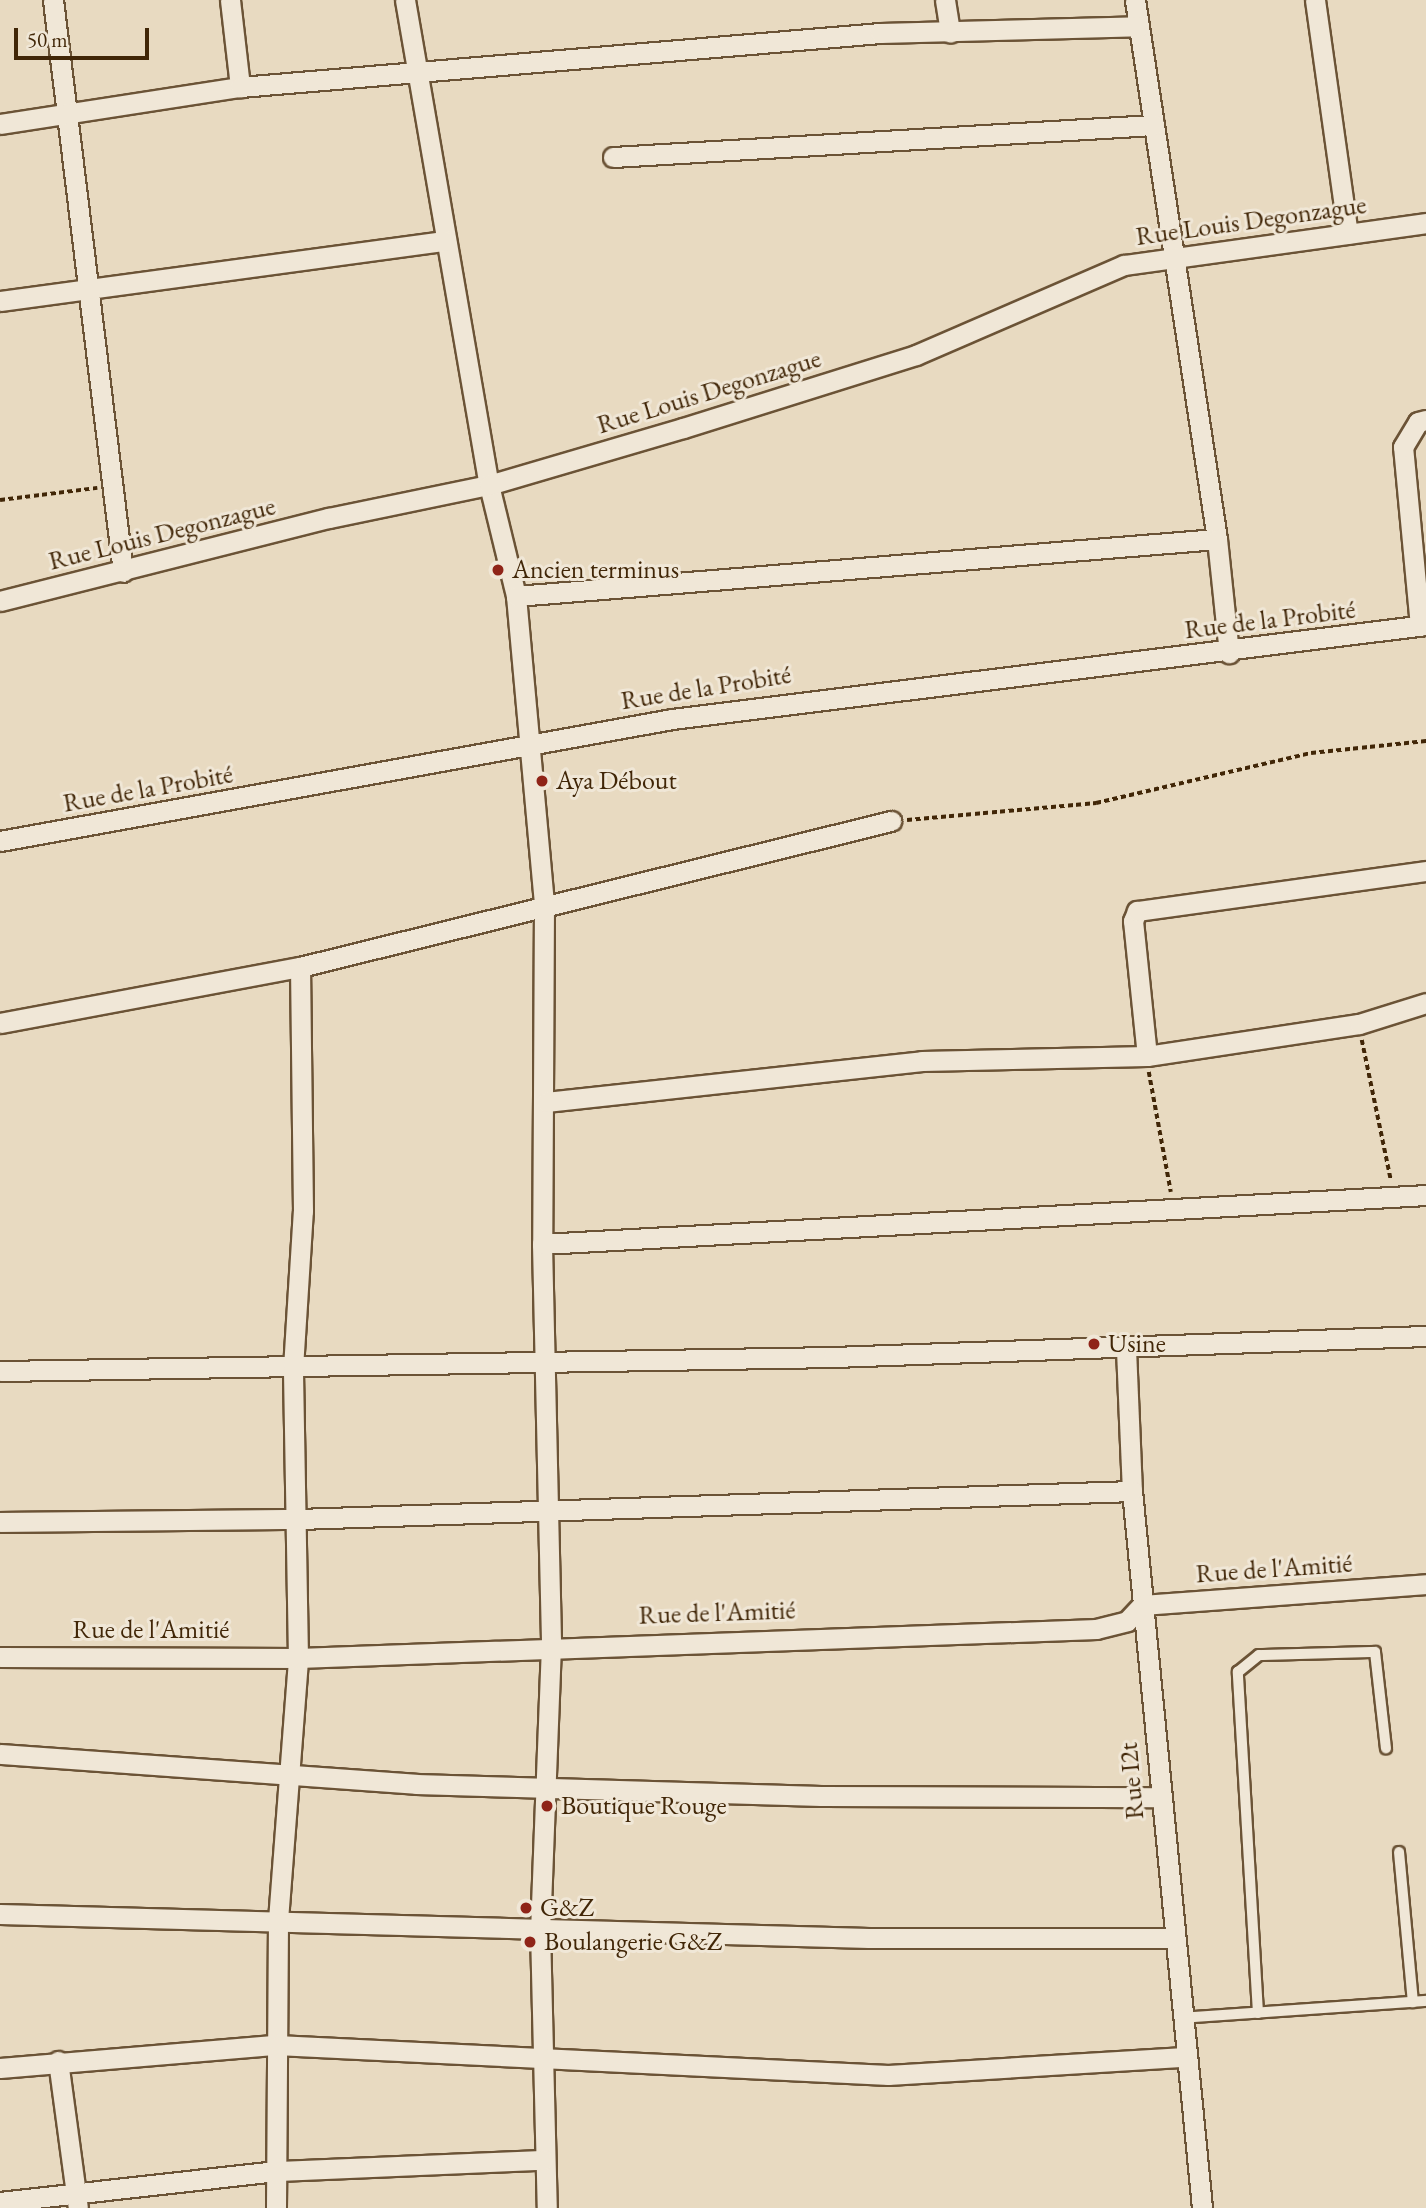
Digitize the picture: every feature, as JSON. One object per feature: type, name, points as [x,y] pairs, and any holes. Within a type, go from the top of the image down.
[{"type":"street","points":[[53,0],[123,572]]},
{"type":"street","points":[[230,0],[240,88]]},
{"type":"street","points":[[405,0],[489,485],[516,596],[544,904],[546,1102],[542,1244],[551,1645],[543,1789],[540,1930],[547,2208]]},
{"type":"street","points":[[945,0],[950,33]]},
{"type":"street","points":[[1135,0],[1217,539],[1229,653]]},
{"type":"street","points":[[1315,0],[1348,234]]},
{"type":"street","points":[[0,124],[240,88],[417,75],[880,33],[1139,26]]},
{"type":"street","points":[[613,157],[1154,125]]},
{"type":"street","name":"Rue Louis Degonzague","points":[[0,601],[329,518],[489,485],[881,367],[1080,282],[1174,255],[1426,223]]},
{"type":"street","points":[[0,301],[446,241]]},
{"type":"street","points":[[1423,625],[1403,447],[1418,422],[1426,420]]},
{"type":"street","points":[[516,596],[1217,539]]},
{"type":"street","name":"Rue de la Probité","points":[[0,841],[529,744],[825,696],[1229,653],[1423,625]]},
{"type":"street","points":[[0,1023],[300,967],[544,904],[891,821]]},
{"type":"street","points":[[1147,1056],[1133,921],[1137,911],[1426,871]]},
{"type":"street","points":[[276,2208],[278,1920],[285,1778],[298,1658],[298,1520],[293,1368],[303,1211],[300,967]]},
{"type":"street","points":[[546,1102],[894,1063],[1147,1056],[1359,1024],[1426,1003]]},
{"type":"street","points":[[542,1244],[1426,1195]]},
{"type":"street","points":[[0,1371],[545,1364],[1126,1349],[1426,1336]]},
{"type":"street","name":"Rue I2t","points":[[1126,1349],[1132,1491],[1142,1605],[1184,2057],[1202,2208]]},
{"type":"street","points":[[0,1522],[298,1520],[550,1509],[1132,1491]]},
{"type":"street","name":"Rue de l'Amitié","points":[[0,1657],[298,1658],[551,1645],[1096,1629],[1127,1621],[1142,1605],[1426,1584]]},
{"type":"street","points":[[0,1754],[285,1778],[543,1789],[1160,1797]]},
{"type":"street","points":[[0,1914],[278,1920],[540,1930],[1174,1938]]},
{"type":"street","points":[[0,2068],[58,2061],[276,2045],[541,2053],[637,2067],[888,2075],[1184,2057]]},
{"type":"street","points":[[58,2061],[77,2200]]},
{"type":"street","points":[[0,2202],[77,2200],[276,2171],[544,2160]]},
{"type":"lane","points":[[1258,2013],[1238,1672],[1259,1655],[1375,1651],[1386,1748]]},
{"type":"lane","points":[[1399,1852],[1413,2002]]},
{"type":"lane","points":[[1181,2018],[1426,2001]]},
{"type":"path","points":[[0,500],[113,486]]},
{"type":"path","points":[[891,821],[1096,803],[1311,753],[1426,741]]},
{"type":"path","points":[[1359,1024],[1395,1198]]},
{"type":"path","points":[[1147,1056],[1174,1210]]},
{"type":"place","name":"Ancien terminus","points":[[498,570]]},
{"type":"place","name":"Aya Débout","points":[[542,781]]},
{"type":"place","name":"Usine","points":[[1094,1344]]},
{"type":"place","name":"Boutique Rouge","points":[[547,1806]]},
{"type":"place","name":"G&Z","points":[[526,1908]]},
{"type":"place","name":"Boulangerie G&Z","points":[[530,1942]]}]
